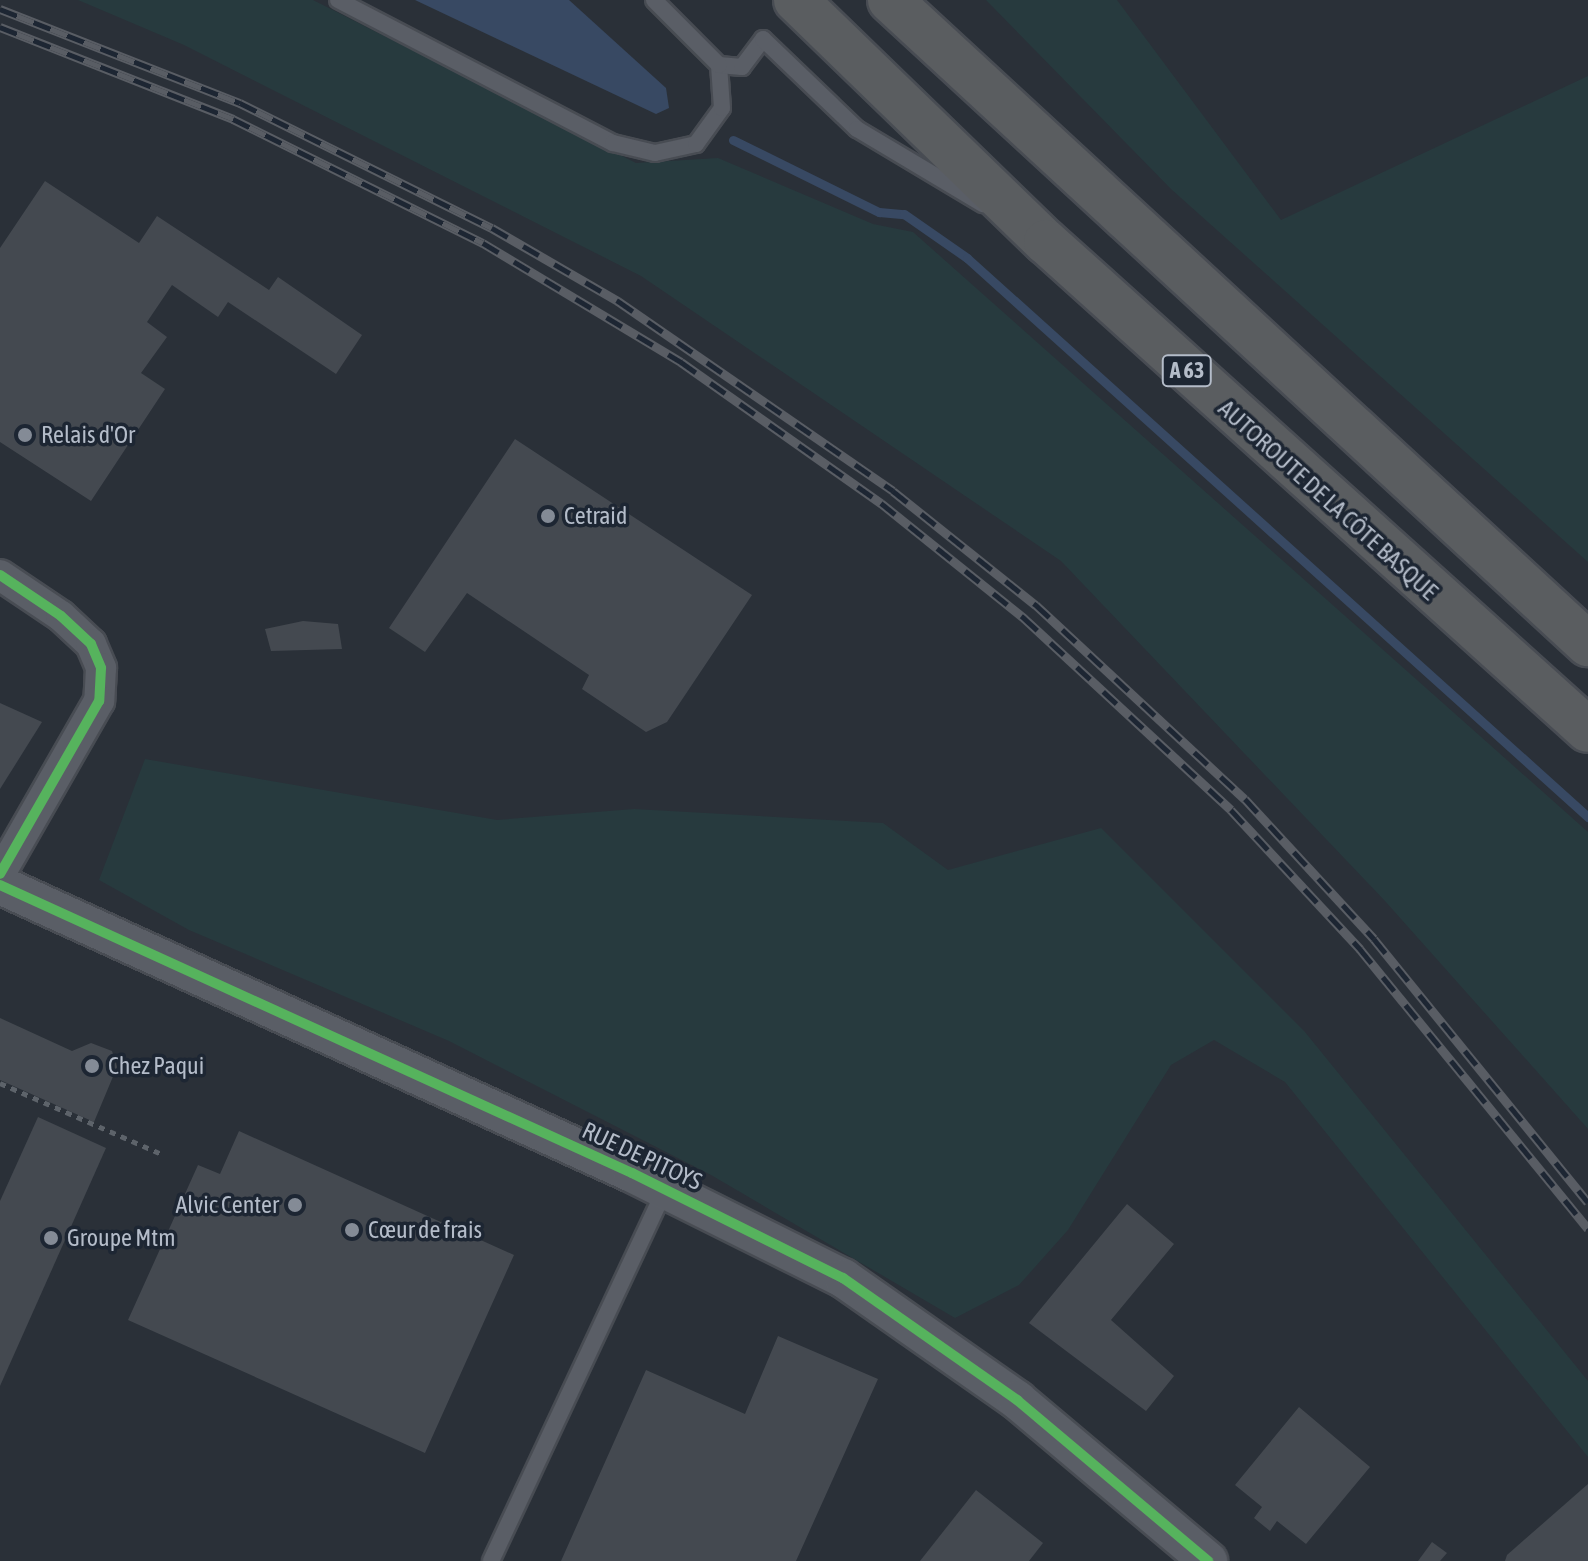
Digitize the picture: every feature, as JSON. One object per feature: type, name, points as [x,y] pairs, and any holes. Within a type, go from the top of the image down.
[{"type":"highway","name":"AUTOROUTE DE LA CÔTE BASQUE","points":[[796,0],[1046,242],[1588,730]]},
{"type":"highway","name":"A 63","points":[[890,0],[1588,644]]},
{"type":"street","points":[[0,575],[71,625],[101,668],[99,701],[0,874]]},
{"type":"street","name":"RUE DE PITOYS","points":[[0,885],[768,1237],[902,1316],[1017,1400],[1208,1561]]},
{"type":"lane","points":[[338,0],[613,143],[655,153],[696,144],[722,108],[719,65]]},
{"type":"lane","points":[[654,0],[719,65],[742,67],[763,39],[857,129],[1046,242]]},
{"type":"lane","points":[[491,1561],[665,1189]]},
{"type":"path","points":[[0,1083],[164,1155]]},
{"type":"green space","points":[[78,0],[313,0],[636,163],[718,158],[873,224],[913,232],[1588,832],[1588,1129],[1385,901],[1061,561],[641,276],[184,45]]},
{"type":"green space","points":[[986,0],[1117,0],[1281,220],[1588,76],[1588,562],[1171,189]]},
{"type":"green space","points":[[145,759],[497,820],[634,809],[883,823],[948,870],[1101,828],[1305,1032],[1588,1381],[1588,1457],[1285,1082],[1214,1040],[1171,1065],[1068,1230],[1019,1285],[955,1318],[711,1175],[449,1041],[189,930],[99,880]]},
{"type":"water","points":[[415,0],[569,0],[666,88],[669,108],[656,114]]},
{"type":"building","points":[[45,181],[139,243],[157,216],[269,290],[278,277],[362,335],[336,374],[228,302],[218,317],[172,285],[147,322],[167,337],[141,373],[165,389],[91,501],[0,442],[0,248]]},
{"type":"building","name":"Cetraid","points":[[515,439],[752,595],[667,722],[646,732],[582,689],[589,675],[467,593],[425,652],[389,628]]},
{"type":"building","points":[[303,621],[338,624],[342,649],[271,651],[265,629]]},
{"type":"building","points":[[0,703],[42,722],[0,789]]},
{"type":"building","points":[[0,1018],[72,1051],[91,1043],[112,1051],[117,1067],[94,1122],[0,1080]]},
{"type":"building","points":[[38,1117],[106,1148],[0,1386],[0,1201]]},
{"type":"building","points":[[239,1131],[514,1255],[425,1453],[128,1320],[198,1165],[220,1174]]},
{"type":"building","points":[[1127,1204],[1174,1244],[1111,1320],[1174,1376],[1146,1411],[1029,1323]]},
{"type":"building","points":[[778,1336],[878,1379],[796,1561],[561,1561],[646,1370],[745,1414]]},
{"type":"building","points":[[1299,1407],[1370,1467],[1306,1544],[1277,1521],[1270,1531],[1254,1518],[1262,1507],[1235,1485]]},
{"type":"building","points":[[1588,1484],[1588,1561],[1505,1561],[1507,1555]]},
{"type":"building","points":[[976,1490],[1043,1543],[1029,1561],[920,1561]]},
{"type":"building","points":[[1432,1542],[1447,1553],[1440,1561],[1418,1561]]},
{"type":"waterway","points":[[733,140],[879,212],[904,214],[967,258],[1588,817]]},
{"type":"railway","points":[[0,9],[240,103],[492,228],[618,301],[893,491],[1036,605],[1245,799],[1374,939],[1588,1202]]},
{"type":"railway","points":[[0,27],[233,119],[483,243],[681,362],[881,503],[1024,618],[1231,810],[1360,949],[1588,1229]]},
{"type":"cycle path","points":[[0,575],[61,616],[91,644],[101,668],[99,701],[0,874]]},
{"type":"cycle path","points":[[0,885],[632,1173],[843,1278],[1017,1400],[1208,1561]]},
{"type":"place","name":"Relais d'Or","points":[[25,435]]},
{"type":"place","name":"Cetraid","points":[[548,516]]},
{"type":"place","name":"Chez Paqui","points":[[92,1066]]},
{"type":"place","name":"Alvic Center","points":[[295,1205]]},
{"type":"place","name":"Cœur de frais","points":[[352,1230]]},
{"type":"place","name":"Groupe Mtm","points":[[51,1238]]}]
